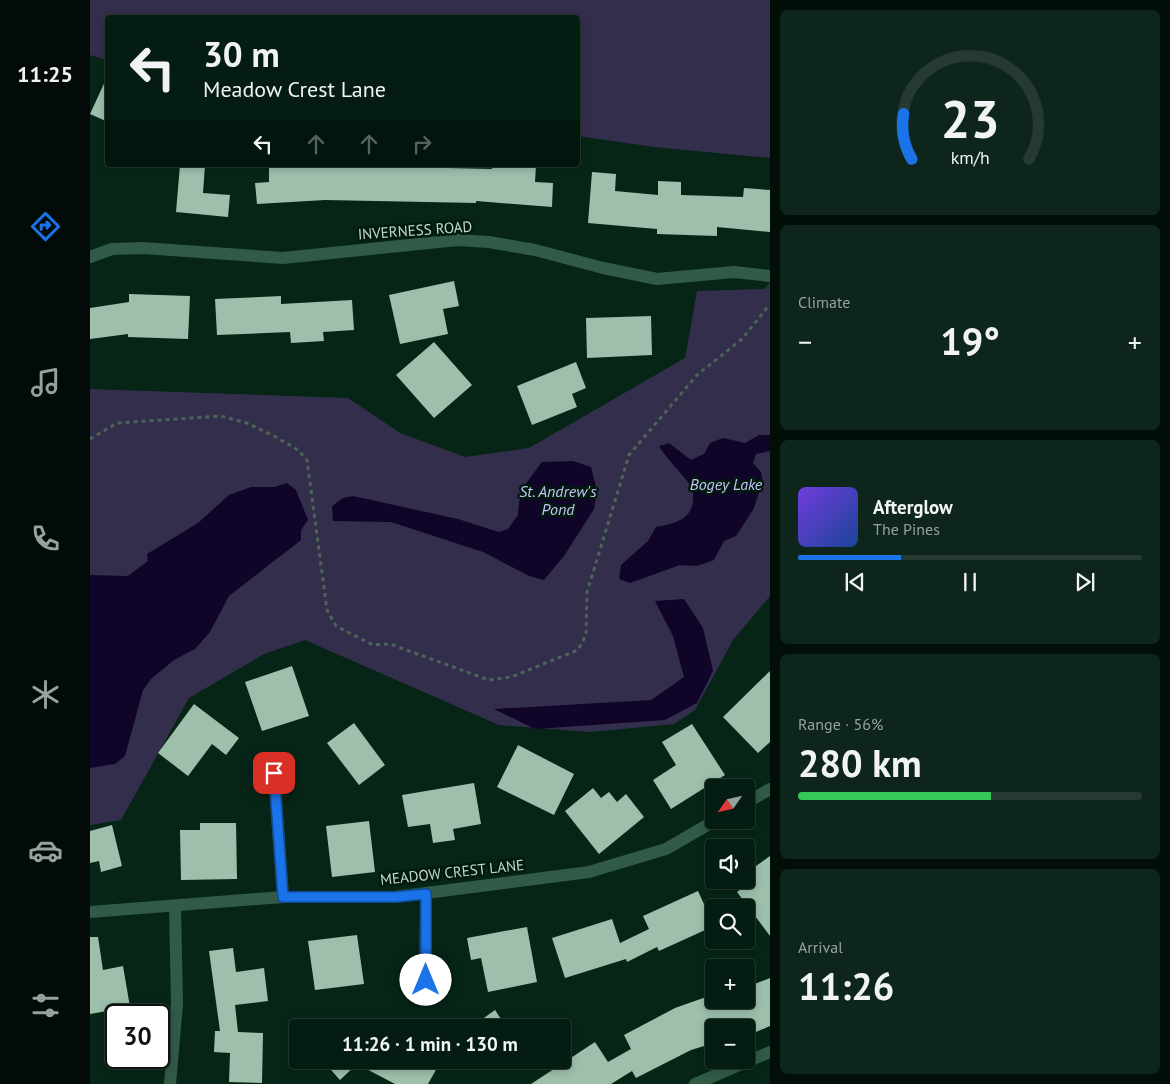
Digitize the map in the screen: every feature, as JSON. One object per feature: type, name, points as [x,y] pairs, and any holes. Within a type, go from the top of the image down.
[{"type":"street","name":"INVERNESS ROAD","points":[[90,256],[112,249],[143,248],[283,258],[458,240],[489,242],[535,250],[603,268],[657,279],[734,272],[770,276]]},
{"type":"street","points":[[274,773],[283,897]]},
{"type":"street","points":[[755,797],[770,789]]},
{"type":"street","name":"MEADOW CREST LANE","points":[[90,912],[283,897],[395,897],[589,872],[666,849],[705,826]]},
{"type":"street","points":[[426,894],[426,980]]},
{"type":"street","points":[[170,1084],[177,1004],[175,906]]},
{"type":"street","points":[[695,1084],[770,1052]]},
{"type":"path","points":[[90,439],[117,423],[222,416],[247,423],[298,450],[307,460],[327,610],[336,626],[373,645],[390,644],[489,680],[511,676],[578,650],[586,635],[587,592],[629,454],[697,375],[742,339],[770,304]]},
{"type":"shaded area","points":[[90,0],[770,0],[770,158],[654,147],[580,136],[580,15],[105,15],[105,59],[90,55]]},
{"type":"shaded area","points":[[770,283],[770,596],[733,640],[695,710],[674,724],[591,732],[499,725],[305,640],[264,654],[189,698],[121,820],[90,825],[90,389],[348,398],[400,433],[465,457],[529,448],[685,358],[697,291],[764,289]]},
{"type":"water","name":"Bogey Lake","points":[[759,435],[770,435],[770,451],[756,454],[753,463],[761,472],[763,482],[753,510],[736,536],[724,541],[714,560],[697,566],[680,565],[630,583],[619,579],[621,565],[648,541],[656,527],[676,522],[690,511],[693,494],[692,487],[659,446],[669,443],[691,460],[704,454],[710,443],[723,438],[745,443]]},
{"type":"water","name":"St. Andrew's Pond","points":[[573,461],[591,467],[597,491],[594,509],[564,556],[544,580],[529,576],[483,552],[391,522],[333,521],[332,506],[343,498],[353,496],[458,519],[499,532],[508,529],[518,515],[519,502],[527,482],[542,462]]},
{"type":"water","points":[[287,483],[296,490],[308,520],[301,530],[301,540],[229,596],[210,632],[195,649],[174,660],[151,679],[143,690],[125,756],[115,764],[90,768],[90,575],[128,576],[148,561],[147,554],[198,523],[229,495],[251,487],[275,487]]},
{"type":"water","points":[[684,599],[703,628],[713,671],[697,703],[665,720],[535,729],[494,709],[651,700],[684,677],[673,636],[655,601]]},
{"type":"building","points":[[105,82],[105,121],[90,114]]},
{"type":"building","points":[[180,167],[205,167],[203,193],[230,195],[228,217],[176,212]]},
{"type":"building","points":[[269,167],[492,169],[492,167],[536,167],[535,182],[553,183],[552,207],[476,201],[476,203],[325,200],[257,204],[255,183],[269,182]]},
{"type":"building","points":[[592,172],[616,174],[615,191],[658,195],[658,181],[681,182],[681,195],[743,197],[744,188],[770,190],[770,232],[717,227],[717,236],[657,234],[657,229],[588,223]]},
{"type":"building","points":[[454,281],[459,306],[443,309],[448,334],[400,344],[389,295]]},
{"type":"building","points":[[129,294],[190,296],[188,339],[128,337],[128,334],[90,339],[90,308],[129,302]]},
{"type":"building","points":[[281,296],[281,304],[352,300],[354,330],[323,332],[324,341],[291,343],[290,332],[217,335],[215,299]]},
{"type":"building","points":[[651,316],[652,355],[587,358],[586,318]]},
{"type":"building","points":[[434,342],[472,385],[434,418],[396,375]]},
{"type":"building","points":[[576,362],[586,388],[572,394],[577,407],[532,425],[517,386]]},
{"type":"building","points":[[292,666],[309,716],[262,731],[245,682]]},
{"type":"building","points":[[770,671],[770,742],[758,753],[723,717]]},
{"type":"building","points":[[194,704],[239,738],[226,755],[212,744],[188,776],[158,753]]},
{"type":"building","points":[[354,723],[385,765],[359,785],[327,743]]},
{"type":"building","points":[[692,724],[725,775],[719,779],[705,779],[705,788],[671,809],[653,780],[676,765],[662,742]]},
{"type":"building","points":[[518,745],[574,774],[554,815],[497,787]]},
{"type":"building","points":[[474,783],[481,824],[453,829],[455,840],[433,843],[430,824],[408,827],[402,795]]},
{"type":"building","points":[[593,788],[601,798],[609,792],[617,802],[626,794],[644,817],[599,854],[565,811]]},
{"type":"building","points":[[369,821],[375,872],[332,877],[326,826]]},
{"type":"building","points":[[200,823],[236,823],[237,879],[181,880],[180,830],[200,830]]},
{"type":"building","points":[[112,825],[122,866],[101,872],[99,861],[90,863],[90,831]]},
{"type":"building","points":[[770,856],[770,936],[755,916],[755,899],[742,899],[737,892],[741,889],[755,889],[755,867]]},
{"type":"building","points":[[698,891],[705,906],[705,930],[659,951],[657,947],[627,962],[626,959],[565,978],[552,938],[612,919],[620,943],[649,929],[643,916]]},
{"type":"building","points":[[527,927],[537,982],[488,992],[481,958],[471,960],[467,938]]},
{"type":"building","points":[[357,935],[364,984],[315,990],[308,941]]},
{"type":"building","points":[[90,937],[98,937],[103,970],[123,966],[129,1004],[105,1004],[105,1011],[90,1014]]},
{"type":"building","points":[[233,948],[236,972],[264,968],[268,1001],[235,1005],[238,1032],[263,1033],[262,1083],[229,1082],[230,1053],[214,1052],[215,1031],[220,1031],[209,951]]},
{"type":"building","points":[[770,978],[770,1026],[755,1033],[755,1019],[705,1019],[705,1046],[691,1050],[636,1078],[632,1071],[611,1084],[531,1084],[554,1069],[571,1069],[571,1058],[595,1042],[608,1062],[631,1049],[624,1035],[675,1008],[705,997],[705,1009],[755,1009],[755,984]]},
{"type":"building","points":[[495,1010],[501,1019],[482,1019]]},
{"type":"building","points":[[330,1069],[352,1069],[340,1080]]},
{"type":"building","points":[[366,1069],[436,1069],[428,1084],[395,1084]]},
{"type":"route","points":[[274,773],[283,897],[395,897],[426,894],[426,980]]}]
